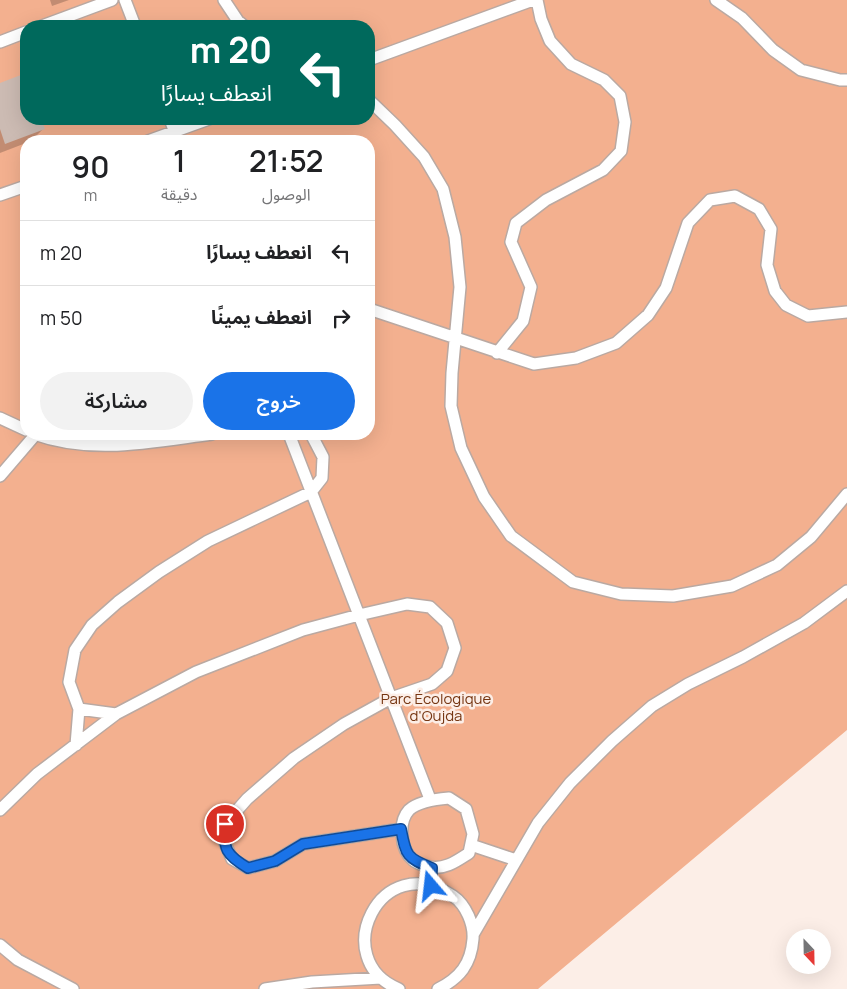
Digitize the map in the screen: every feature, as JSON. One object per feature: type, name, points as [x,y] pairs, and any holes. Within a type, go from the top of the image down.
[{"type":"lane","points":[[58,20],[112,0]]},
{"type":"lane","points":[[125,0],[133,20]]},
{"type":"lane","points":[[224,0],[237,20]]},
{"type":"lane","points":[[375,58],[533,0]]},
{"type":"lane","points":[[497,353],[523,321],[531,287],[511,242],[516,224],[546,200],[603,170],[621,151],[624,122],[620,96],[604,80],[571,64],[550,41],[541,19],[537,0]]},
{"type":"lane","points":[[716,0],[742,18],[773,50],[801,70],[847,80]]},
{"type":"lane","points":[[0,42],[20,34]]},
{"type":"lane","points":[[375,106],[424,157],[443,189],[455,237],[460,287],[451,406],[461,448],[484,497],[511,536],[573,582],[621,594],[673,596],[732,586],[777,565],[811,537],[847,494]]},
{"type":"lane","points":[[178,135],[198,125]]},
{"type":"lane","points":[[0,195],[20,188]]},
{"type":"lane","points":[[375,311],[534,364],[576,358],[616,343],[648,315],[666,288],[688,223],[710,200],[735,196],[759,209],[771,229],[766,265],[775,290],[786,305],[808,316],[847,312]]},
{"type":"lane","points":[[0,418],[20,427]]},
{"type":"lane","points":[[0,476],[28,440]]},
{"type":"lane","points":[[57,440],[74,445],[124,446],[168,440]]},
{"type":"lane","points":[[290,440],[430,799]]},
{"type":"lane","points":[[76,744],[79,709],[69,682],[75,650],[92,625],[118,602],[159,572],[208,541],[311,492],[322,478],[323,457],[314,440]]},
{"type":"lane","points":[[474,933],[538,823],[570,783],[612,741],[652,706],[688,684],[743,657],[804,623],[847,590]]},
{"type":"lane","points":[[0,810],[37,774],[116,714],[196,672],[303,630],[359,614],[407,604],[430,608],[447,624],[455,648],[447,671],[432,684],[391,698],[344,724],[294,758],[247,799],[225,824],[224,841],[232,859],[248,868],[275,861],[303,844],[401,829]]},
{"type":"lane","points":[[79,709],[116,714]]},
{"type":"lane","points":[[450,798],[466,809],[473,834],[469,852],[452,864],[432,868],[413,861],[405,849],[401,829],[409,810],[430,799],[450,798]]},
{"type":"lane","points":[[471,845],[516,860]]},
{"type":"lane","points":[[431,886],[432,868]]},
{"type":"lane","points":[[399,989],[381,978],[369,962],[364,944],[366,925],[374,908],[387,894],[404,886],[423,884],[442,888],[457,899],[468,914],[474,933],[472,952],[464,969],[451,983],[438,989]]},
{"type":"lane","points":[[0,945],[18,960],[73,989]]},
{"type":"lane","points":[[265,989],[312,982],[381,978]]},
{"type":"green space","name":"Parc Écologique d'Oujda","points":[[0,0],[847,0],[847,730],[538,989],[0,989]]},
{"type":"building","points":[[20,75],[20,125],[43,125],[45,129],[29,135],[20,135],[20,138],[5,144],[0,129],[0,83]]},
{"type":"route","points":[[225,824],[224,841],[232,859],[248,868],[275,861],[303,844],[401,829],[405,849],[413,861],[432,868],[431,886]]}]
